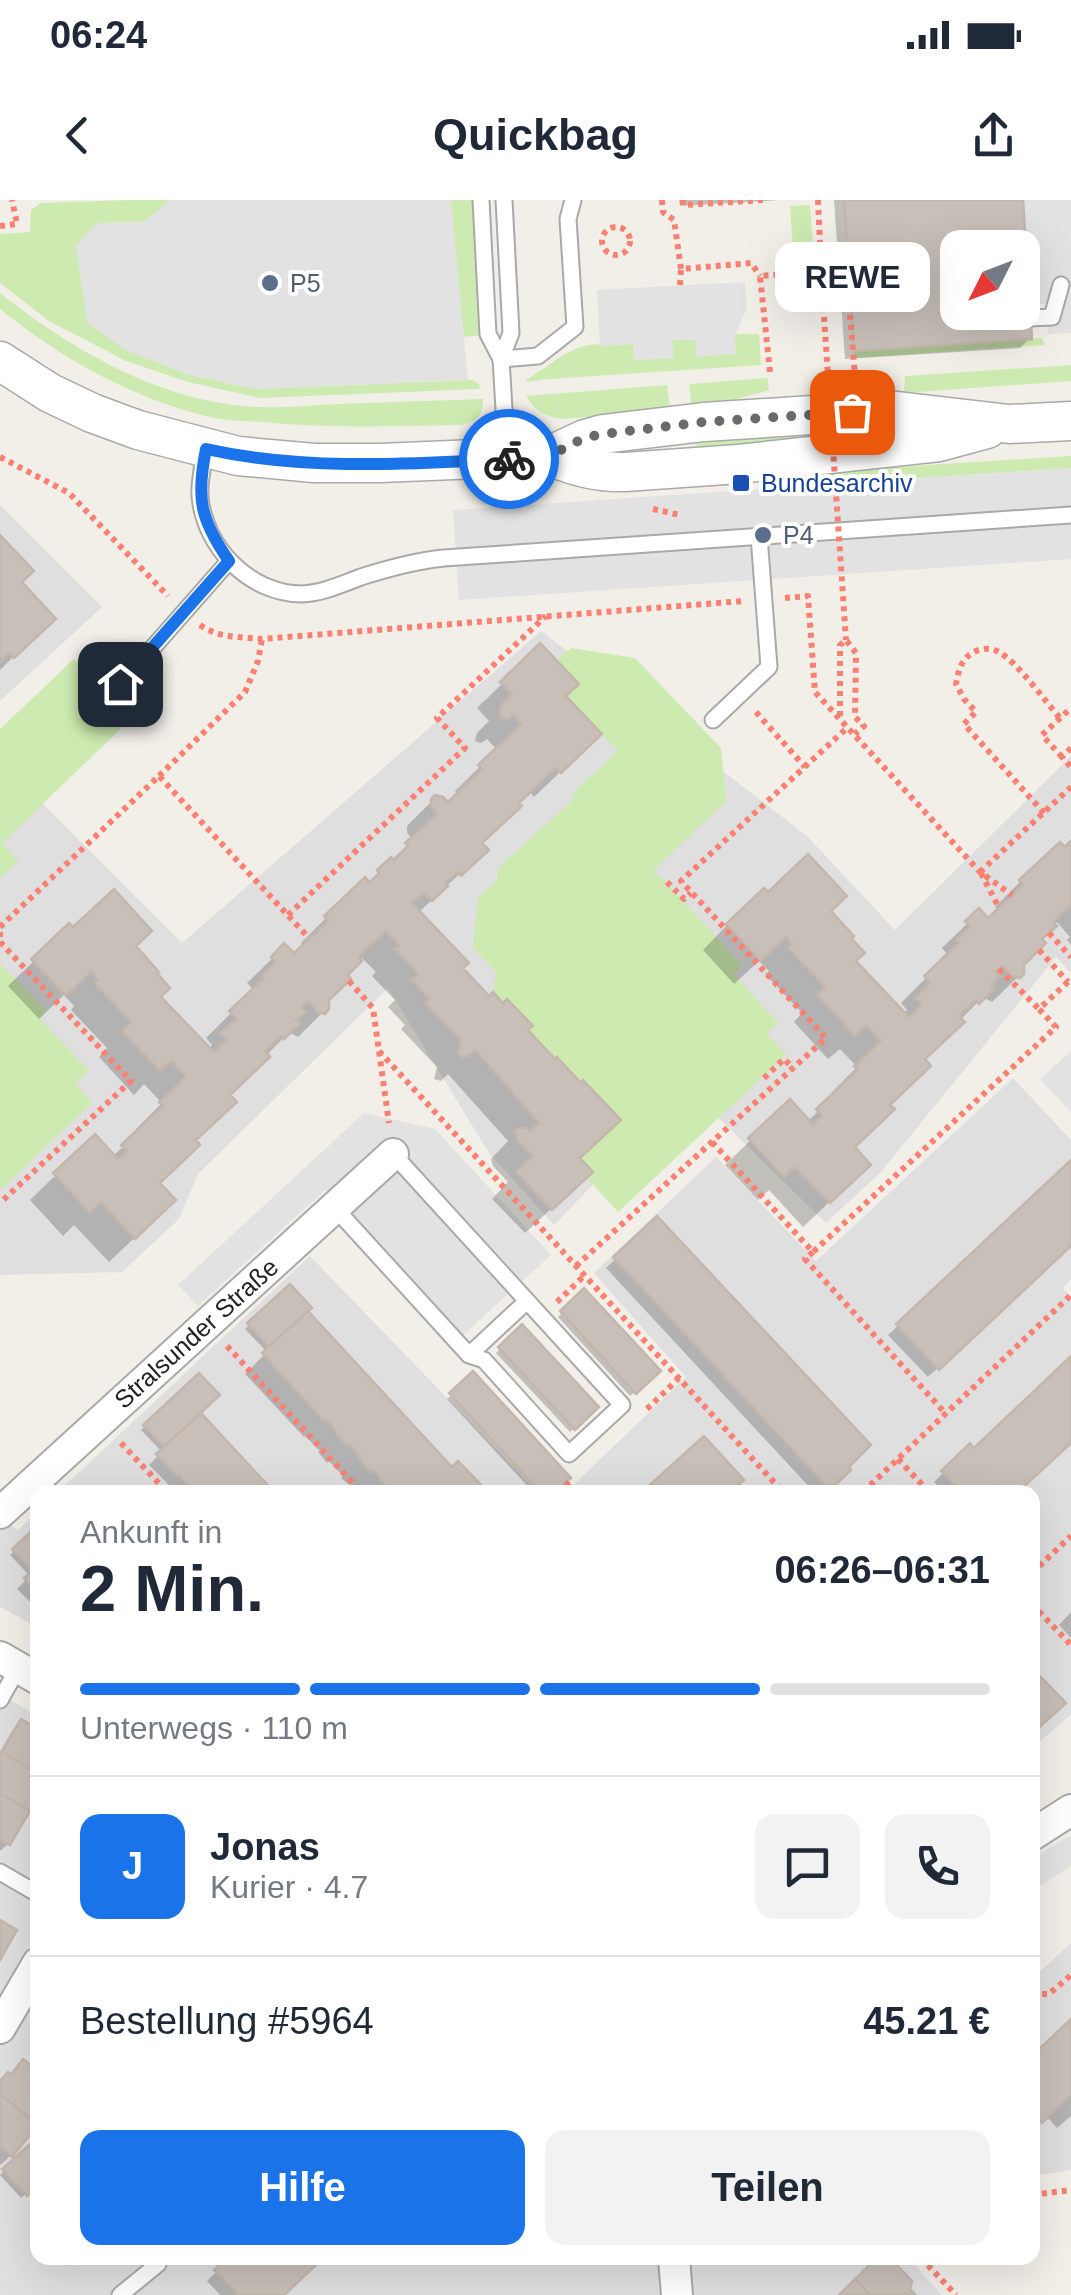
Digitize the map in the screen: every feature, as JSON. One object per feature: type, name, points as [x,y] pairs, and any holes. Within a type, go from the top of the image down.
[{"type":"street","points":[[0,361],[92,413],[138,430],[206,449],[314,463],[549,456],[607,473],[939,442],[1009,424],[1071,420]]},
{"type":"street","name":"Stralsunder Straße","points":[[4,1499],[100,1420],[393,1154]]},
{"type":"street","points":[[1040,1830],[1071,1810]]},
{"type":"street","points":[[0,2028],[30,1977]]},
{"type":"street","points":[[674,2265],[676,2295]]},
{"type":"lane","points":[[481,200],[488,334],[501,360],[507,459]]},
{"type":"lane","points":[[501,360],[511,334],[504,200]]},
{"type":"lane","points":[[501,360],[538,356],[575,327],[568,219],[573,200]]},
{"type":"lane","points":[[1040,317],[1052,316],[1061,286]]},
{"type":"lane","points":[[206,449],[200,492],[202,509],[229,561],[268,588],[303,594],[420,561],[1071,515]]},
{"type":"lane","points":[[713,720],[769,667],[760,536]]},
{"type":"lane","points":[[120,684],[229,561]]},
{"type":"lane","points":[[334,1207],[469,1355],[484,1360],[570,1454],[622,1405],[393,1154]]},
{"type":"lane","points":[[469,1355],[528,1301]]},
{"type":"lane","points":[[0,1700],[19,1668]]},
{"type":"lane","points":[[0,1872],[30,1889]]},
{"type":"lane","points":[[120,2295],[157,2265]]},
{"type":"path","points":[[0,226],[16,224],[12,200]]},
{"type":"path","points":[[662,200],[663,212],[674,220],[680,285]]},
{"type":"path","points":[[683,200],[683,205],[764,200]]},
{"type":"path","points":[[818,200],[846,640],[856,653],[855,717],[864,726],[855,734]]},
{"type":"path","points":[[615,227],[628,233],[631,242],[627,250],[615,256],[604,248],[602,240],[606,231],[615,227]]},
{"type":"path","points":[[681,269],[750,264],[760,276],[770,372]]},
{"type":"path","points":[[760,276],[847,279],[855,375]]},
{"type":"path","points":[[0,457],[69,494],[169,596]]},
{"type":"path","points":[[778,598],[808,596],[816,692],[980,872],[1012,895]]},
{"type":"path","points":[[193,620],[209,632],[262,638],[745,601]]},
{"type":"path","points":[[288,915],[466,748],[438,718],[546,616]]},
{"type":"path","points":[[0,1203],[131,1081],[0,939],[0,927],[245,692],[262,638]]},
{"type":"path","points":[[840,718],[840,646],[846,640]]},
{"type":"path","points":[[1044,812],[964,724],[976,712],[956,684],[962,661],[983,648],[997,650],[1060,718]]},
{"type":"path","points":[[1071,708],[1042,735],[1071,768]]},
{"type":"path","points":[[756,712],[804,767]]},
{"type":"path","points":[[576,1266],[826,1038],[680,882],[848,727]]},
{"type":"path","points":[[1062,757],[1071,748]]},
{"type":"path","points":[[159,776],[308,937]]},
{"type":"path","points":[[980,872],[1071,787]]},
{"type":"path","points":[[980,872],[999,908]]},
{"type":"path","points":[[667,882],[684,900],[691,893]]},
{"type":"path","points":[[1049,934],[1071,957]]},
{"type":"path","points":[[1039,950],[1070,980],[1039,1009]]},
{"type":"path","points":[[946,1414],[805,1259],[1056,1027],[1000,969]]},
{"type":"path","points":[[349,981],[373,1008],[393,1154]]},
{"type":"path","points":[[379,1051],[777,1485]]},
{"type":"path","points":[[764,1078],[784,1060],[793,1068]]},
{"type":"path","points":[[712,1142],[813,1252]]},
{"type":"path","points":[[541,1316],[585,1276]]},
{"type":"path","points":[[871,1485],[1071,1295]]},
{"type":"path","points":[[206,1323],[355,1485]]},
{"type":"path","points":[[100,1420],[160,1485]]},
{"type":"path","points":[[898,1460],[922,1485]]},
{"type":"path","points":[[1040,1565],[1071,1536]]},
{"type":"path","points":[[1040,1613],[1071,1646]]},
{"type":"path","points":[[1040,1994],[1049,1994],[1071,1975]]},
{"type":"path","points":[[1040,2194],[1071,2190]]},
{"type":"path","points":[[928,2265],[956,2295]]},
{"type":"shaded area","name":"P5","points":[[171,200],[451,200],[468,380],[255,389],[189,375],[125,350],[87,322],[76,245],[97,223],[144,222]]},
{"type":"shaded area","points":[[1023,200],[1071,200],[1071,333],[1048,334],[1046,304],[1040,304],[1040,230],[1023,230]]},
{"type":"shaded area","points":[[745,282],[747,308],[735,334],[736,354],[696,357],[695,340],[673,340],[673,358],[634,360],[633,344],[600,346],[597,290]]},
{"type":"shaded area","name":"P4","points":[[1071,468],[1071,559],[459,600],[453,510]]},
{"type":"shaded area","points":[[0,505],[102,607],[0,701]]},
{"type":"shaded area","points":[[541,631],[807,836],[895,930],[1071,756],[1071,973],[1056,957],[881,1172],[826,1223],[687,1087],[554,1225],[489,1153],[388,988],[198,1174],[179,1219],[122,1272],[0,1275],[0,761],[182,943]]},
{"type":"shaded area","points":[[1071,1051],[1071,1112],[1040,1079]]},
{"type":"shaded area","points":[[1013,1078],[1071,1140],[1071,1279],[1063,1288],[1071,1297],[1071,1714],[1040,1742],[1040,1485],[573,1485],[686,1377],[594,1273],[716,1157],[816,1261]]},
{"type":"shaded area","points":[[364,1113],[435,1129],[551,1255],[461,1337],[325,1190],[198,1306],[178,1285]]},
{"type":"shaded area","points":[[310,1256],[531,1485],[65,1485]]},
{"type":"shaded area","points":[[0,1513],[17,1531],[30,1519],[30,1623],[0,1607]]},
{"type":"shaded area","points":[[0,1694],[30,1712],[30,2265],[914,2265],[942,2295],[0,2295]]},
{"type":"shaded area","points":[[1071,1835],[1071,1866],[1040,1886],[1040,1854]]},
{"type":"shaded area","points":[[1071,1943],[1071,2170],[1040,2175],[1040,1972]]},
{"type":"green space","points":[[171,200],[144,222],[97,223],[255,389],[472,380],[480,389],[260,398],[188,382],[126,361],[49,321],[0,283],[0,234],[30,232],[31,210],[41,203]]},
{"type":"green space","points":[[451,200],[473,200],[482,335],[463,337]]},
{"type":"green space","points":[[810,205],[813,245],[793,247],[790,206]]},
{"type":"green space","points":[[0,293],[90,354],[122,371],[191,396],[226,404],[271,407],[483,399],[482,409],[476,419],[462,425],[313,426],[210,417],[125,388],[73,360],[0,309]]},
{"type":"green space","points":[[735,334],[759,334],[761,365],[526,382],[561,356],[584,346],[634,344],[635,360],[673,358],[672,340],[695,340],[735,354]]},
{"type":"green space","points":[[1042,338],[1044,345],[855,358],[854,351]]},
{"type":"green space","points":[[1071,365],[1071,381],[904,393],[905,376]]},
{"type":"green space","points":[[768,378],[769,390],[692,409],[689,384]]},
{"type":"green space","points":[[667,385],[670,410],[562,419],[541,412],[526,396]]},
{"type":"green space","points":[[914,424],[913,433],[696,448],[695,436]]},
{"type":"green space","points":[[1071,456],[1071,468],[788,487],[787,474]]},
{"type":"green space","points":[[571,648],[635,658],[721,748],[726,801],[654,870],[742,965],[733,974],[778,1023],[767,1034],[786,1055],[618,1212],[586,1177],[580,1158],[620,1120],[528,1030],[532,1026],[493,992],[497,972],[473,948],[478,898],[497,880],[498,868],[571,802],[575,791],[618,751],[566,696],[578,684],[556,661]]},
{"type":"green space","points":[[74,659],[132,718],[2,843],[18,861],[0,878],[0,729]]},
{"type":"green space","points":[[0,963],[46,1011],[40,1019],[89,1071],[75,1084],[92,1103],[0,1190]]},
{"type":"building","points":[[844,200],[1023,200],[1025,230],[940,230],[940,330],[1031,330],[1032,339],[854,351]]},
{"type":"building","points":[[0,535],[34,571],[22,582],[56,619],[14,658],[9,653],[0,662]]},
{"type":"building","points":[[540,643],[579,684],[566,696],[602,734],[561,773],[556,768],[519,803],[522,806],[482,843],[489,850],[461,876],[458,872],[445,883],[448,886],[432,901],[424,893],[412,903],[469,963],[463,968],[489,996],[493,992],[503,1003],[507,999],[533,1026],[528,1030],[555,1059],[581,1083],[583,1080],[621,1120],[580,1158],[593,1172],[552,1210],[516,1172],[532,1156],[517,1140],[515,1131],[530,1131],[539,1123],[475,1050],[461,1057],[461,1041],[424,1003],[429,998],[411,980],[418,974],[395,949],[399,946],[386,931],[358,957],[362,961],[348,975],[351,979],[329,1000],[325,1014],[317,1012],[308,1001],[302,1007],[306,1012],[296,1020],[300,1024],[265,1051],[270,1057],[230,1095],[237,1102],[196,1140],[200,1145],[160,1183],[176,1200],[135,1239],[101,1202],[90,1213],[53,1173],[95,1134],[118,1159],[127,1151],[121,1145],[163,1106],[159,1102],[186,1077],[171,1061],[160,1071],[122,1031],[131,1022],[94,983],[98,980],[91,972],[66,996],[31,959],[69,923],[73,927],[114,889],[152,931],[136,946],[170,988],[161,997],[214,1052],[227,1040],[220,1033],[236,1019],[229,1011],[264,978],[261,976],[275,962],[271,957],[284,943],[294,953],[328,921],[324,916],[365,877],[370,883],[379,873],[377,870],[391,857],[394,860],[408,846],[405,843],[437,814],[431,799],[435,795],[448,802],[482,769],[478,765],[521,724],[513,715],[502,719],[499,715],[501,705],[512,694],[500,682]]},
{"type":"building","points":[[1071,841],[1071,905],[1053,922],[1057,926],[1042,939],[1046,943],[1024,965],[1020,978],[1003,966],[996,972],[1000,976],[991,985],[995,989],[959,1016],[965,1022],[925,1059],[931,1066],[890,1105],[895,1109],[855,1147],[871,1165],[830,1203],[795,1167],[784,1177],[748,1138],[790,1099],[813,1124],[822,1116],[816,1109],[858,1070],[854,1066],[881,1041],[866,1026],[855,1036],[817,995],[825,987],[788,948],[792,944],[786,937],[761,961],[726,924],[808,854],[847,896],[831,911],[865,953],[856,961],[909,1017],[922,1005],[915,998],[930,983],[924,976],[959,943],[956,940],[970,927],[965,921],[979,908],[988,918],[1023,885],[1019,880],[1060,842],[1065,847]]},
{"type":"building","points":[[1071,1160],[1071,1246],[939,1370],[896,1324]]},
{"type":"building","points":[[657,1216],[871,1445],[849,1467],[851,1470],[835,1485],[825,1485],[613,1257]]},
{"type":"building","points":[[290,1284],[312,1308],[269,1347],[247,1323]]},
{"type":"building","points":[[584,1288],[661,1371],[636,1394],[560,1311]]},
{"type":"building","points":[[308,1311],[452,1467],[458,1461],[481,1485],[385,1485],[262,1353]]},
{"type":"building","points":[[522,1324],[599,1407],[575,1430],[498,1347]]},
{"type":"building","points":[[1071,1356],[1071,1443],[1026,1485],[955,1485],[941,1471],[970,1443],[974,1448]]},
{"type":"building","points":[[473,1371],[571,1478],[563,1485],[534,1485],[449,1393]]},
{"type":"building","points":[[199,1373],[220,1395],[164,1447],[143,1425]]},
{"type":"building","points":[[201,1413],[268,1485],[187,1485],[156,1454]]},
{"type":"building","points":[[704,1436],[744,1480],[739,1485],[650,1485]]},
{"type":"building","points":[[30,1532],[30,1569],[12,1549]]},
{"type":"building","points":[[1040,1676],[1066,1703],[1040,1727]]},
{"type":"building","points":[[21,1719],[30,1724],[30,1768],[2,1752]]},
{"type":"building","points":[[2,1752],[30,1768],[30,1811],[0,1793]]},
{"type":"building","points":[[0,1793],[30,1811],[10,1845],[0,1840]]},
{"type":"building","points":[[0,1920],[17,1930],[0,1960]]},
{"type":"building","points":[[1071,2019],[1071,2095],[1042,2123],[1040,2121],[1040,2048]]},
{"type":"building","points":[[23,2059],[30,2065],[30,2118],[0,2094],[0,2081],[8,2072],[11,2075]]},
{"type":"building","points":[[0,2094],[30,2118],[30,2135],[12,2157],[0,2146]]},
{"type":"building","points":[[30,2144],[30,2194],[27,2196],[2,2169]]},
{"type":"building","points":[[219,2265],[315,2266],[284,2295],[238,2295],[214,2270]]},
{"type":"building","points":[[870,2265],[897,2265],[912,2281],[910,2289],[916,2295],[870,2295],[855,2279]]},
{"type":"building","points":[[855,2279],[870,2295],[839,2295]]},
{"type":"way so far","points":[[509,459],[549,456],[584,438],[603,434],[704,422],[852,412]]},
{"type":"place","name":"P5","points":[[270,283]]},
{"type":"place","name":"REWE","points":[[852,412]]},
{"type":"place","name":"Bundesarchiv","points":[[741,483]]},
{"type":"place","name":"P4","points":[[763,535]]},
{"type":"route","points":[[120,684],[229,561],[202,509],[201,474],[206,449],[314,463],[509,459]]}]
